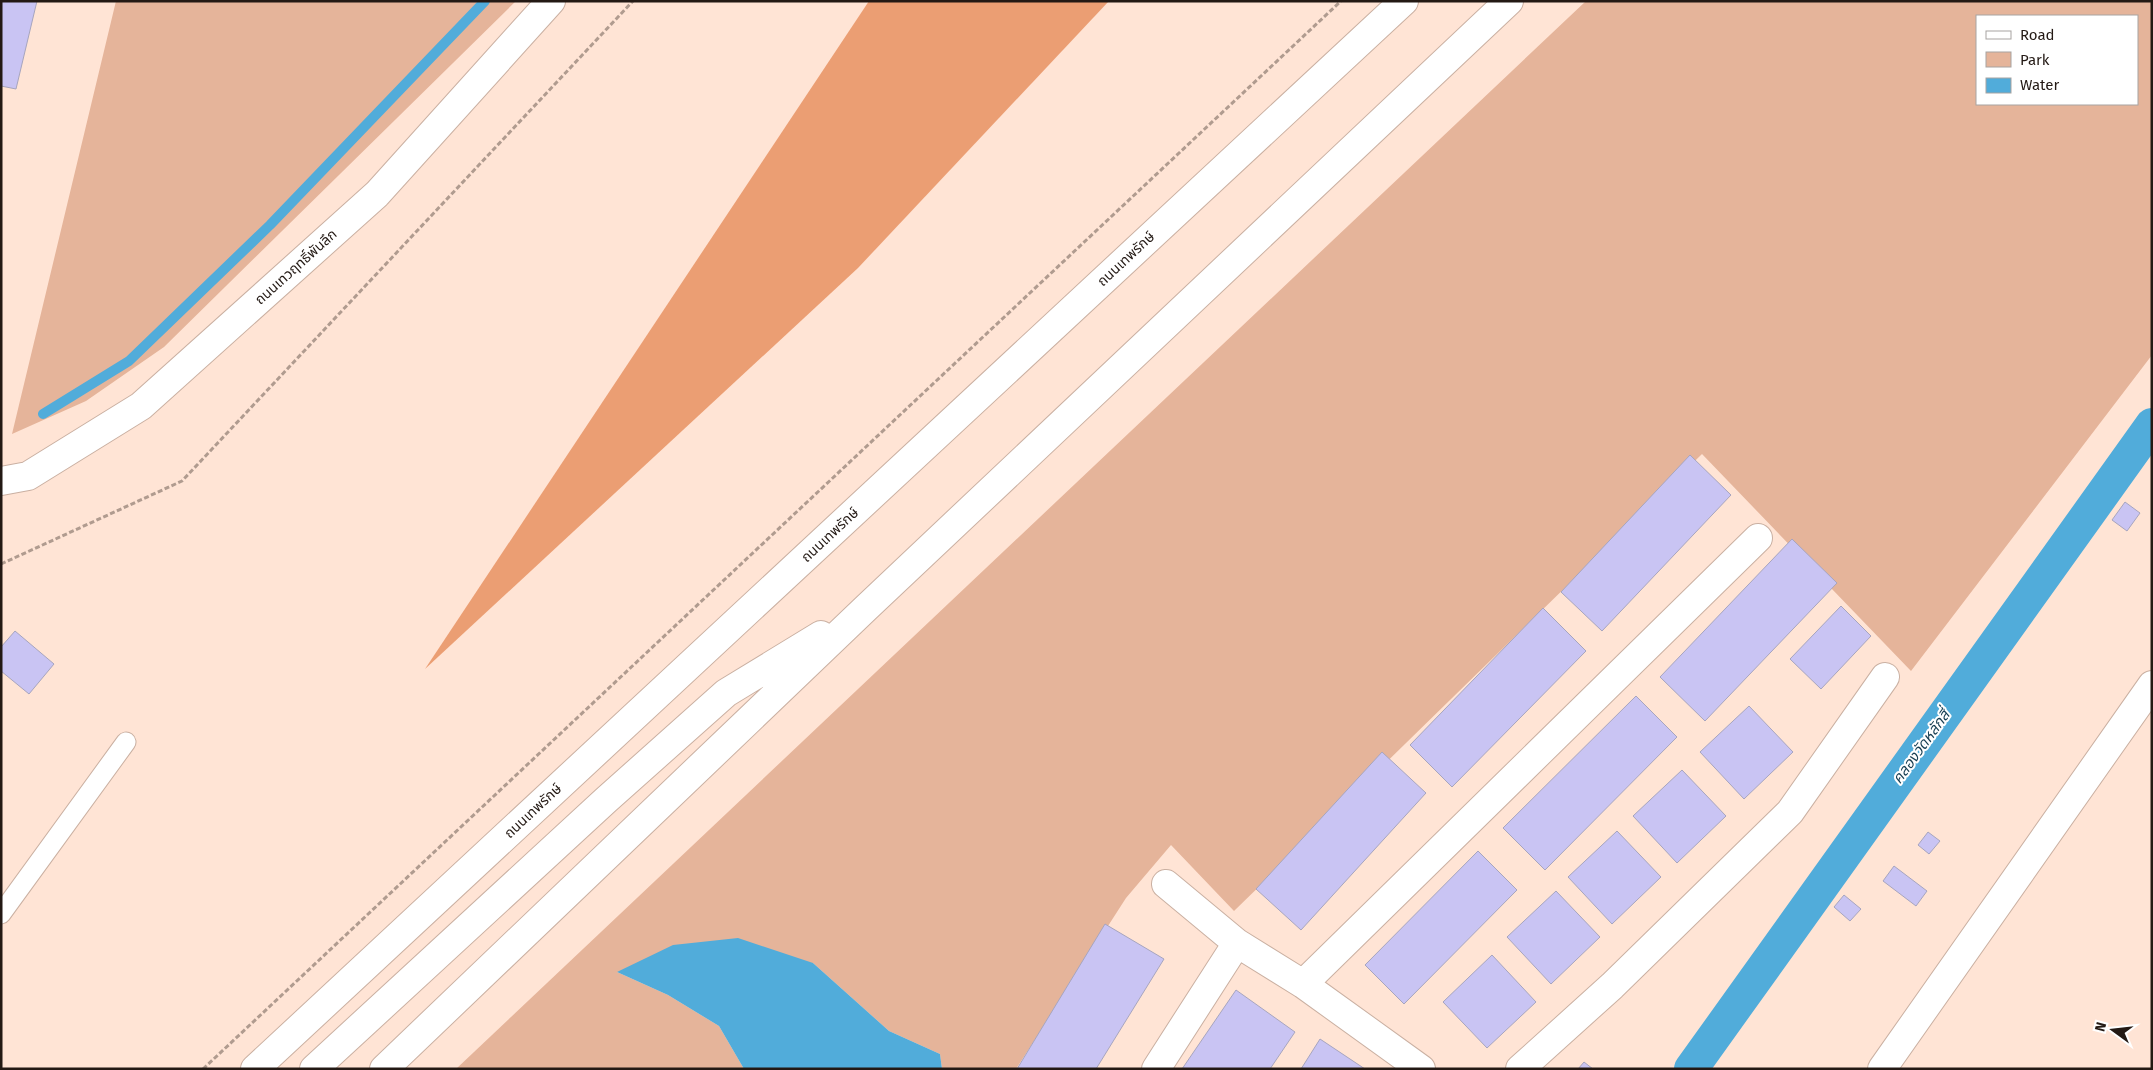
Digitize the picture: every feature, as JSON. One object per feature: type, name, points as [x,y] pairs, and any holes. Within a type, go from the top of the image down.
[{"type":"main road","name":"ถนนเทวฤทธิ์พันลึก","points":[[1,481],[28,476],[141,406],[377,194],[551,1]]},
{"type":"main road","name":"ถนนเทพรักษ์","points":[[255,1069],[1404,1]]},
{"type":"main road","points":[[384,1069],[866,608],[1509,1]]},
{"type":"main road","points":[[1303,984],[1758,538]]},
{"type":"main road","points":[[314,1069],[606,800],[726,693],[866,608]]},
{"type":"main road","points":[[1520,1069],[1612,986],[1790,812],[1884,677]]},
{"type":"main road","points":[[1882,1069],[2152,684]]},
{"type":"main road","points":[[1166,884],[1237,944],[1303,984],[1421,1069]]},
{"type":"main road","points":[[1156,1069],[1237,944]]},
{"type":"lane","points":[[1,914],[126,742]]},
{"type":"path","points":[[1,564],[182,481],[634,1]]},
{"type":"path","points":[[203,1069],[1342,1]]},
{"type":"green space","points":[[116,1],[516,1],[164,347],[86,401],[12,434]]},
{"type":"green space","points":[[1586,1],[2152,1],[2152,355],[1911,671],[1702,454],[1234,911],[1171,845],[1126,898],[1016,1069],[942,1069],[940,1054],[889,1031],[813,963],[617,972],[668,995],[719,1026],[744,1069],[456,1069]]},
{"type":"shaded area","points":[[869,1],[1109,1],[858,268],[425,669]]},
{"type":"water","points":[[738,938],[813,963],[889,1031],[940,1054],[942,1069],[744,1069],[719,1026],[668,995],[617,972],[673,945]]},
{"type":"building","points":[[1,1],[37,1],[16,89],[1,86]]},
{"type":"building","points":[[1690,455],[1731,495],[1602,631],[1561,592]]},
{"type":"building","points":[[2125,502],[2140,513],[2127,531],[2112,520]]},
{"type":"building","points":[[1792,539],[1837,583],[1705,721],[1660,677]]},
{"type":"building","points":[[1841,606],[1871,636],[1821,689],[1790,659]]},
{"type":"building","points":[[1543,608],[1586,651],[1452,787],[1410,745]]},
{"type":"building","points":[[15,631],[54,664],[29,694],[1,671],[1,647]]},
{"type":"building","points":[[1636,696],[1677,737],[1545,870],[1503,828]]},
{"type":"building","points":[[1749,706],[1793,752],[1744,799],[1700,752]]},
{"type":"building","points":[[1382,752],[1426,793],[1301,930],[1256,889]]},
{"type":"building","points":[[1682,770],[1726,816],[1677,863],[1633,816]]},
{"type":"building","points":[[1617,831],[1661,877],[1612,924],[1568,877]]},
{"type":"building","points":[[1928,832],[1940,841],[1929,854],[1918,845]]},
{"type":"building","points":[[1478,851],[1517,890],[1404,1004],[1365,965]]},
{"type":"building","points":[[1894,866],[1927,891],[1916,906],[1883,881]]},
{"type":"building","points":[[1556,891],[1600,937],[1551,984],[1507,937]]},
{"type":"building","points":[[1844,895],[1861,909],[1850,921],[1834,907]]},
{"type":"building","points":[[1105,924],[1164,959],[1096,1069],[1017,1069]]},
{"type":"building","points":[[1492,955],[1536,1002],[1487,1048],[1443,1002]]},
{"type":"building","points":[[1236,990],[1295,1032],[1270,1069],[1182,1069]]},
{"type":"building","points":[[1320,1039],[1365,1069],[1301,1069]]},
{"type":"building","points":[[1584,1062],[1593,1069],[1578,1069]]},
{"type":"waterway","points":[[43,414],[129,361],[270,225],[485,1]]},
{"type":"waterway","name":"คลองวัดหลักสี่","points":[[1691,1069],[2152,425]]}]
